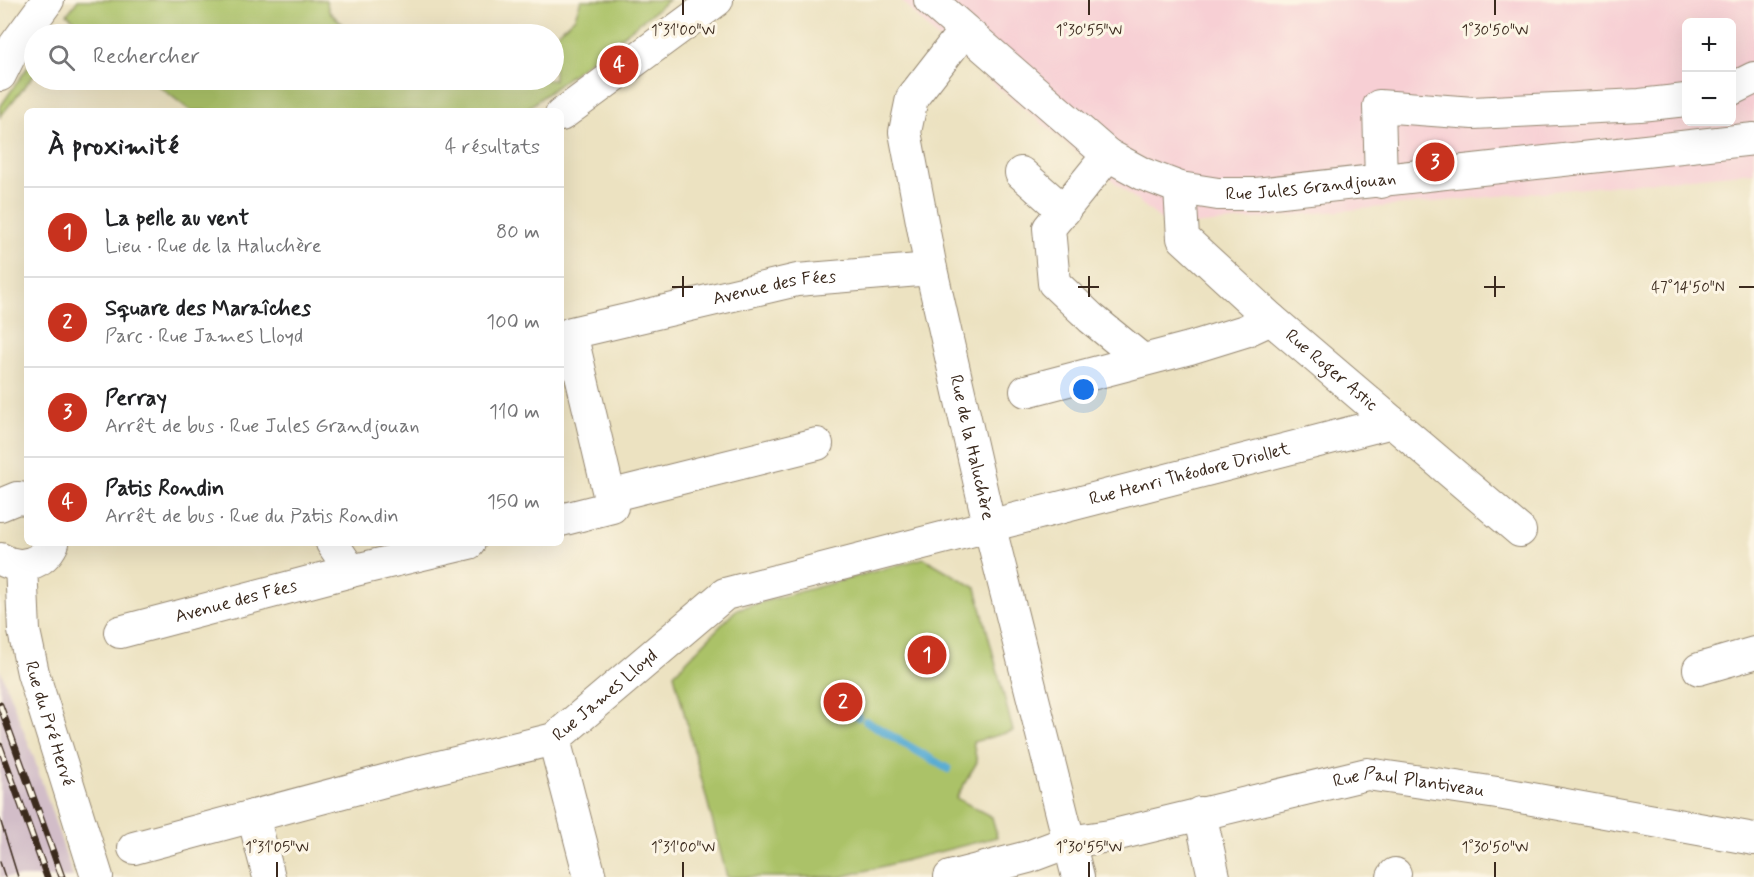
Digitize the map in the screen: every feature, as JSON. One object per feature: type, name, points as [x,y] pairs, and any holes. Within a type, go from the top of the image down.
[{"type":"street","points":[[30,24],[48,0]]},
{"type":"street","points":[[564,113],[717,0]]},
{"type":"street","name":"Rue Jules Grandjouan","points":[[930,0],[1108,155],[1143,174],[1180,188],[1218,194],[1256,194],[1754,139]]},
{"type":"street","name":"Rue de la Haluchère","points":[[964,31],[912,98],[905,132],[932,269],[989,524],[1078,877]]},
{"type":"street","points":[[0,75],[24,33]]},
{"type":"street","points":[[1736,87],[1754,78]]},
{"type":"street","points":[[1381,182],[1379,106],[1473,113],[1682,100]]},
{"type":"street","points":[[1108,155],[1049,228],[1054,283],[1091,318],[1141,359]]},
{"type":"street","points":[[1021,173],[1064,211]]},
{"type":"street","name":"Rue Roger Astic","points":[[1180,188],[1183,238],[1271,319],[1520,531]]},
{"type":"street","name":"Avenue des Fées","points":[[609,496],[571,333],[797,280],[932,269]]},
{"type":"street","points":[[1026,391],[1234,335],[1271,319]]},
{"type":"street","name":"Rue Henri Théodore Driollet","points":[[989,524],[1392,422]]},
{"type":"street","points":[[564,519],[612,507],[609,496],[817,444]]},
{"type":"street","points":[[0,505],[17,498],[24,499]]},
{"type":"street","name":"Rue James Lloyd","points":[[134,848],[554,739],[725,594],[989,524]]},
{"type":"street","points":[[10,562],[40,559],[51,546]]},
{"type":"street","points":[[334,546],[351,571]]},
{"type":"street","name":"Avenue des Fées","points":[[120,632],[351,571],[456,546]]},
{"type":"street","name":"Rue du Pré Hervé","points":[[10,562],[33,673],[97,877]]},
{"type":"street","points":[[1699,669],[1754,653]]},
{"type":"street","points":[[554,739],[590,877]]},
{"type":"street","name":"Rue Paul Plantiveau","points":[[950,877],[1028,857],[1068,842],[1110,836],[1367,774],[1504,794],[1754,839]]},
{"type":"street","points":[[1200,813],[1215,877]]},
{"type":"street","points":[[253,816],[269,877]]},
{"type":"shaded area","points":[[901,0],[1754,0],[1754,172],[1170,227],[936,37]]},
{"type":"shaded area","points":[[0,669],[34,758],[73,877],[0,877]]},
{"type":"green space","points":[[78,0],[326,0],[329,11],[342,24],[80,24],[67,14]]},
{"type":"green space","points":[[581,0],[669,0],[564,80],[564,27],[575,17]]},
{"type":"green space","points":[[24,72],[24,87],[0,117],[0,107]]},
{"type":"green space","points":[[164,90],[551,90],[528,108],[187,108]]},
{"type":"green space","points":[[924,558],[976,588],[1013,731],[973,742],[977,762],[956,798],[992,817],[997,837],[841,877],[727,877],[674,674],[737,609]]},
{"type":"waterway","points":[[853,714],[858,717]]},
{"type":"waterway","points":[[866,721],[948,769]]},
{"type":"tram line","points":[[0,819],[18,877]]},
{"type":"tram line","points":[[0,862],[5,877]]},
{"type":"railway","points":[[0,705],[62,877]]},
{"type":"railway","points":[[0,746],[47,877]]},
{"type":"place","name":"Patis Rondin","points":[[619,65]]},
{"type":"place","name":"Perray","points":[[1435,162]]},
{"type":"place","name":"La pelle au vent","points":[[927,655]]},
{"type":"place","name":"Square des Maraîches","points":[[843,702]]}]
